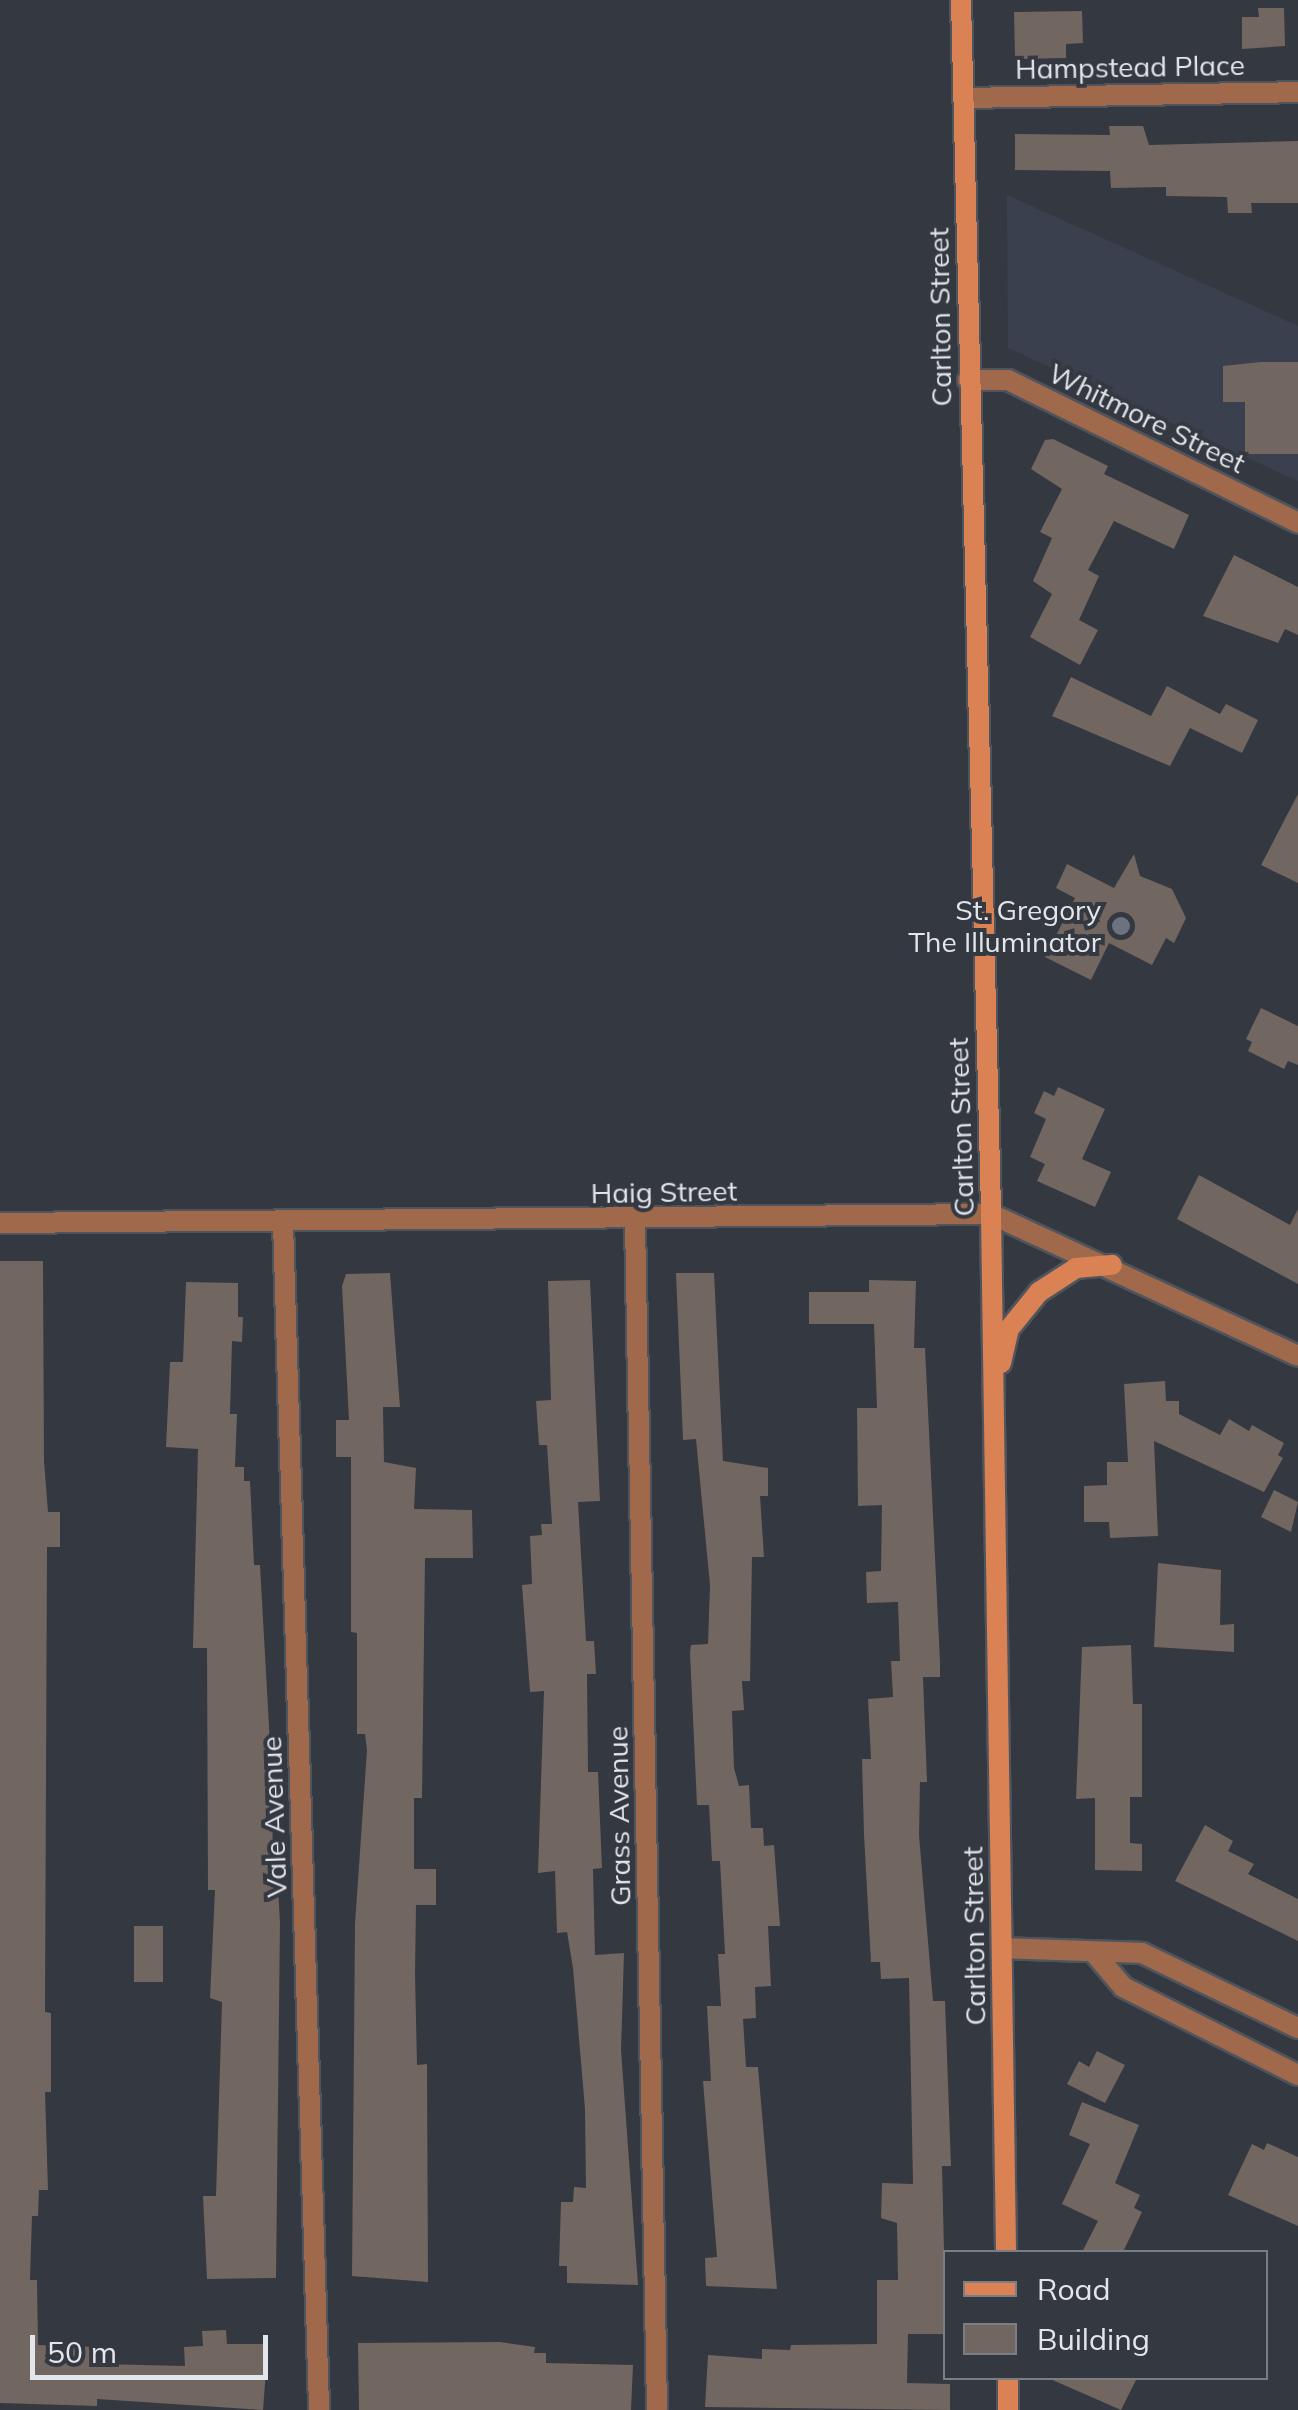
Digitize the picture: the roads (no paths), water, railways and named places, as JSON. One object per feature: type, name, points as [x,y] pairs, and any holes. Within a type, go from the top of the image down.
[{"type":"main road","name":"Carlton Street","points":[[961,0],[991,1214],[1006,2250]]},
{"type":"main road","points":[[993,1400],[1009,1329],[1038,1292],[1076,1268],[1112,1264]]},
{"type":"main road","points":[[1008,2380],[1008,2410]]},
{"type":"street","name":"Hampstead Place","points":[[963,98],[1298,92]]},
{"type":"street","name":"Whitmore Street","points":[[968,380],[1008,380],[1298,523]]},
{"type":"street","name":"Haig Street","points":[[0,1223],[635,1221],[991,1214],[1112,1264],[1298,1356]]},
{"type":"street","name":"Grass Avenue","points":[[635,1221],[657,2410]]},
{"type":"street","name":"Vale Avenue","points":[[284,1222],[318,2410]]},
{"type":"street","points":[[1002,1948],[1096,1955],[1142,1953],[1298,2028]]},
{"type":"street","points":[[1096,1955],[1123,1987],[1298,2075]]},
{"type":"place","name":"St. Gregory The Illuminator","points":[[1121,926]]}]
